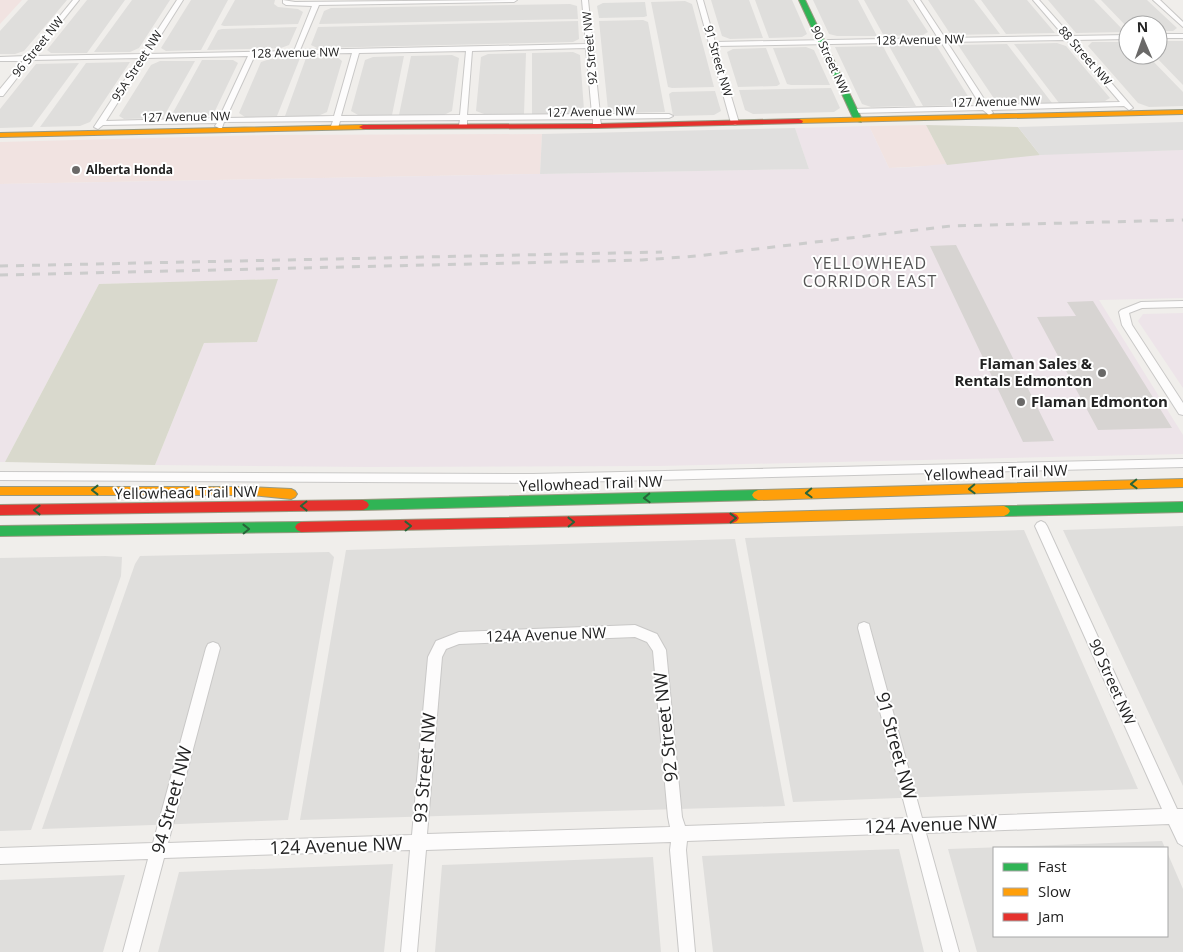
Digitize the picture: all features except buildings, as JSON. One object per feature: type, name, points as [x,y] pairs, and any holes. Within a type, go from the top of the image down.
[{"type":"main road","name":"90 Street NW","points":[[802,0],[856,115]]},
{"type":"main road","name":"127 Avenue NW","points":[[0,135],[98,128],[220,125],[336,123],[735,123],[856,115],[1130,109],[1183,112]]},
{"type":"main road","name":"Yellowhead Trail NW","points":[[0,510],[423,504],[1183,483]]},
{"type":"main road","points":[[0,491],[251,491],[423,504]]},
{"type":"main road","points":[[0,531],[424,526],[1183,507]]},
{"type":"main road","points":[[0,543],[70,541],[197,529]]},
{"type":"street","name":"96 Street NW","points":[[0,94],[76,0]]},
{"type":"street","name":"95A Street NW","points":[[98,128],[180,0]]},
{"type":"street","points":[[286,1],[316,4],[514,0]]},
{"type":"street","name":"92 Street NW","points":[[586,0],[597,122]]},
{"type":"street","name":"91 Street NW","points":[[700,0],[735,123]]},
{"type":"street","points":[[917,0],[989,112]]},
{"type":"street","name":"88 Street NW","points":[[1036,0],[1130,109]]},
{"type":"street","points":[[1156,0],[1183,25]]},
{"type":"street","points":[[296,53],[316,4]]},
{"type":"street","points":[[1168,36],[1183,36]]},
{"type":"street","name":"128 Avenue NW","points":[[713,44],[1118,37]]},
{"type":"street","name":"128 Avenue NW","points":[[0,59],[590,46]]},
{"type":"street","points":[[463,123],[470,49]]},
{"type":"street","points":[[336,123],[356,51]]},
{"type":"street","points":[[220,125],[252,54]]},
{"type":"street","name":"127 Avenue NW","points":[[597,122],[669,116]]},
{"type":"street","points":[[1183,304],[1141,305],[1124,312],[1127,325],[1183,411]]},
{"type":"street","name":"Yellowhead Trail NW","points":[[0,476],[536,478],[1183,463]]},
{"type":"street","name":"90 Street NW","points":[[1042,526],[1178,816],[1183,838]]},
{"type":"street","name":"91 Street NW","points":[[864,628],[951,952]]},
{"type":"street","name":"124A Avenue NW","points":[[441,645],[459,638],[635,631],[652,638]]},
{"type":"street","name":"92 Street NW","points":[[652,638],[659,650],[688,952]]},
{"type":"street","name":"93 Street NW","points":[[409,952],[435,657],[441,645]]},
{"type":"street","name":"94 Street NW","points":[[131,952],[213,648]]},
{"type":"street","name":"124 Avenue NW","points":[[0,856],[418,843],[677,839],[917,825],[1178,816]]},
{"type":"shaded area","points":[[0,0],[22,0],[0,24]]},
{"type":"shaded area","points":[[28,0],[67,0],[24,51],[15,54],[0,54],[0,31]]},
{"type":"shaded area","points":[[87,0],[125,0],[87,53],[51,53],[47,50]]},
{"type":"shaded area","points":[[132,0],[170,0],[139,48],[130,52],[94,52]]},
{"type":"shaded area","points":[[191,0],[228,0],[201,50],[166,51],[161,48]]},
{"type":"shaded area","points":[[235,0],[275,0],[274,4],[278,7],[298,9],[303,12],[298,24],[221,25]]},
{"type":"shaded area","points":[[711,0],[749,0],[763,38],[730,39],[722,36]]},
{"type":"shaded area","points":[[755,0],[792,0],[807,34],[802,37],[769,38]]},
{"type":"shaded area","points":[[813,0],[858,0],[877,36],[837,36],[829,34]]},
{"type":"shaded area","points":[[864,0],[907,0],[928,32],[923,35],[884,36]]},
{"type":"shaded area","points":[[928,0],[974,0],[1000,34],[951,35]]},
{"type":"shaded area","points":[[981,0],[1027,0],[1055,33],[1006,34]]},
{"type":"shaded area","points":[[1048,0],[1094,0],[1118,25],[1118,32],[1076,33]]},
{"type":"shaded area","points":[[1101,0],[1147,0],[1163,15],[1118,15],[1118,18]]},
{"type":"shaded area","points":[[685,1],[692,4],[714,87],[668,87],[651,2]]},
{"type":"shaded area","points":[[645,2],[647,16],[599,18],[597,6],[603,3]]},
{"type":"shaded area","points":[[570,4],[577,6],[578,19],[319,24],[324,11],[331,8]]},
{"type":"shaded area","points":[[643,20],[648,22],[665,112],[616,113],[608,110],[599,21]]},
{"type":"shaded area","points":[[1168,20],[1177,28],[1173,31],[1168,31]]},
{"type":"shaded area","points":[[578,21],[579,39],[573,42],[317,48],[311,45],[318,27]]},
{"type":"shaded area","points":[[297,27],[289,45],[281,48],[207,50],[218,30]]},
{"type":"shaded area","points":[[1168,41],[1183,41],[1183,85],[1164,65],[1168,65]]},
{"type":"shaded area","points":[[1092,42],[1118,42],[1118,65],[1157,65],[1183,92],[1183,106],[1149,107],[1138,103],[1088,46]]},
{"type":"shaded area","points":[[1057,43],[1066,46],[1110,98],[1105,101],[1059,103],[1014,44]]},
{"type":"shaded area","points":[[1007,44],[1052,103],[1005,104],[995,100],[958,45]]},
{"type":"shaded area","points":[[936,45],[971,101],[967,105],[923,106],[889,46]]},
{"type":"shaded area","points":[[883,46],[916,106],[871,107],[862,104],[835,47]]},
{"type":"shaded area","points":[[806,47],[814,50],[830,85],[787,84],[773,48]]},
{"type":"shaded area","points":[[766,48],[780,84],[777,86],[738,87],[727,52],[733,49]]},
{"type":"shaded area","points":[[573,52],[580,55],[584,110],[577,114],[532,114],[532,53]]},
{"type":"shaded area","points":[[526,53],[524,114],[484,114],[476,111],[481,57],[488,54]]},
{"type":"shaded area","points":[[452,55],[459,58],[452,111],[444,115],[399,115],[411,56]]},
{"type":"shaded area","points":[[404,56],[392,115],[358,115],[351,111],[365,60],[373,57]]},
{"type":"shaded area","points":[[337,57],[342,61],[327,112],[318,116],[285,116],[306,58]]},
{"type":"shaded area","points":[[300,58],[277,116],[245,117],[239,113],[261,62],[270,59]]},
{"type":"shaded area","points":[[202,60],[233,60],[238,63],[214,113],[205,117],[170,118]]},
{"type":"shaded area","points":[[160,61],[195,61],[163,118],[124,119],[119,116],[151,65]]},
{"type":"shaded area","points":[[130,62],[90,122],[80,126],[40,127],[86,63]]},
{"type":"shaded area","points":[[79,63],[32,127],[0,128],[0,109],[36,64]]},
{"type":"shaded area","points":[[831,88],[840,108],[834,112],[753,114],[745,110],[739,90]]},
{"type":"shaded area","points":[[715,91],[721,111],[714,115],[673,116],[669,94],[672,92]]},
{"type":"shaded area","points":[[1183,122],[1183,150],[1040,155],[1018,127]]},
{"type":"shaded area","points":[[926,125],[947,165],[889,168],[869,126]]},
{"type":"shaded area","points":[[926,125],[1018,127],[1040,155],[947,165]]},
{"type":"shaded area","points":[[869,126],[889,168],[1054,153],[1183,150],[1183,298],[1099,300],[1183,435],[1183,454],[659,466],[368,467],[155,465],[204,343],[257,342],[277,279],[99,284],[5,462],[0,462],[0,184],[809,169],[795,128]]},
{"type":"shaded area","points":[[795,128],[809,169],[540,174],[542,134]]},
{"type":"shaded area","points":[[542,134],[540,174],[0,184],[0,142],[270,135]]},
{"type":"shaded area","points":[[278,279],[257,342],[204,343],[155,465],[5,462],[99,284]]},
{"type":"shaded area","points":[[1183,313],[1183,388],[1138,321],[1143,314]]},
{"type":"shaded area","points":[[1183,526],[1183,786],[1063,530]]},
{"type":"shaded area","points":[[1024,530],[1138,789],[793,802],[745,538]]},
{"type":"shaded area","points":[[735,539],[785,806],[300,820],[346,550]]},
{"type":"shaded area","points":[[329,552],[334,557],[288,820],[42,829],[135,564],[140,556]]},
{"type":"shaded area","points":[[122,557],[121,576],[31,830],[0,831],[0,558]]},
{"type":"shaded area","points":[[1162,841],[1165,847],[1002,847]]},
{"type":"shaded area","points":[[993,847],[993,937],[1168,937],[1168,854],[1183,889],[1183,952],[977,952],[948,849]]},
{"type":"shaded area","points":[[899,849],[924,952],[713,952],[702,856]]},
{"type":"shaded area","points":[[653,857],[661,952],[435,952],[442,865]]},
{"type":"shaded area","points":[[393,864],[384,952],[158,952],[179,872]]},
{"type":"shaded area","points":[[125,875],[103,952],[0,952],[0,880]]},
{"type":"railway","points":[[0,275],[642,260],[697,256],[951,226],[1183,220]]},
{"type":"railway","points":[[0,266],[662,252]]},
{"type":"traffic: fast","points":[[802,0],[858,120]]},
{"type":"traffic: fast","points":[[363,505],[758,495]]},
{"type":"traffic: fast","points":[[1004,511],[1183,507]]},
{"type":"traffic: fast","points":[[0,531],[301,527]]},
{"type":"traffic: slow","points":[[799,121],[1183,112]]},
{"type":"traffic: slow","points":[[0,135],[363,127]]},
{"type":"traffic: slow","points":[[758,495],[1183,483]]},
{"type":"traffic: slow","points":[[0,491],[251,491],[291,494]]},
{"type":"traffic: slow","points":[[733,518],[1004,511]]},
{"type":"traffic: jam","points":[[363,127],[597,126],[799,121]]},
{"type":"traffic: jam","points":[[0,510],[363,505]]},
{"type":"traffic: jam","points":[[301,527],[733,518]]},
{"type":"place","name":"Alberta Honda","points":[[76,170]]},
{"type":"place","name":"Flaman Sales & Rentals Edmonton","points":[[1102,373]]},
{"type":"place","name":"Flaman Edmonton","points":[[1021,402]]},
{"type":"district","name":"YELLOWHEAD CORRIDOR EAST","points":[[870,272]]}]
